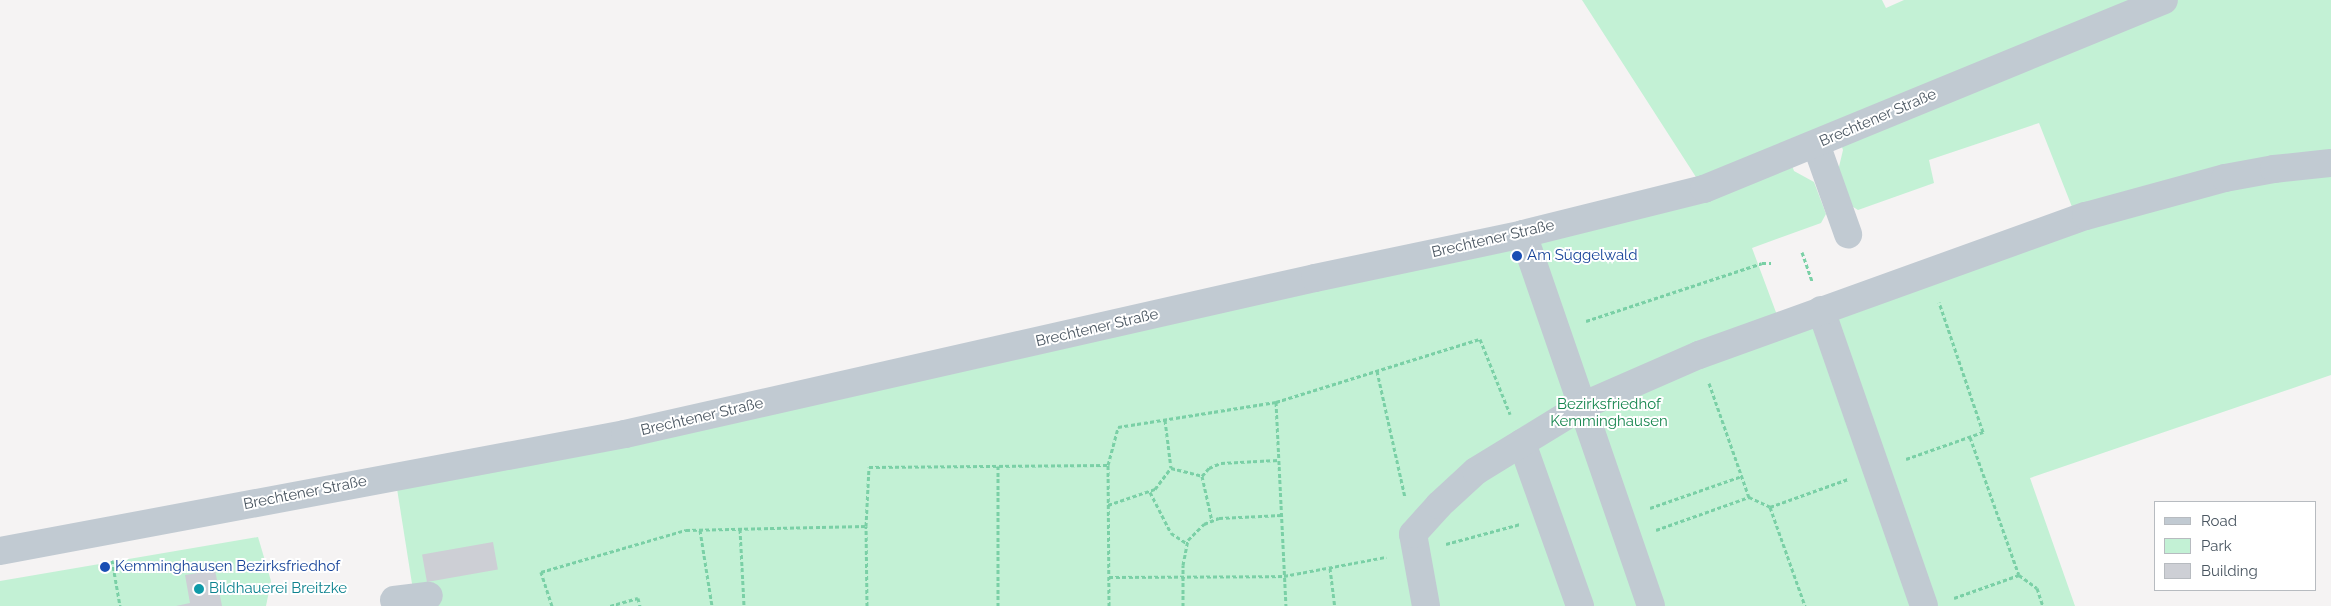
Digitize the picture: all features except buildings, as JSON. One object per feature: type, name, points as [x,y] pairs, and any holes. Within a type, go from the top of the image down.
[{"type":"street","name":"Brechtener Straße","points":[[0,551],[625,434],[1306,280],[1523,234],[1704,188],[1816,144],[2164,0]]},
{"type":"street","points":[[1816,144],[1848,234]]},
{"type":"street","points":[[1426,606],[1414,542],[1439,505],[1476,471],[1582,406],[1699,354],[2086,216],[2226,178],[2274,169],[2331,163]]},
{"type":"street","points":[[1523,234],[1651,606]]},
{"type":"street","points":[[1822,310],[1936,603]]},
{"type":"street","points":[[1522,443],[1580,606]]},
{"type":"street","points":[[394,600],[428,596]]},
{"type":"path","points":[[1556,330],[1762,263],[1771,263]]},
{"type":"path","points":[[1929,272],[1983,432]]},
{"type":"path","points":[[1109,606],[1108,465],[1118,427],[1276,402],[1480,339],[1522,443]]},
{"type":"path","points":[[1699,354],[1749,497]]},
{"type":"path","points":[[1109,577],[1284,576],[1330,568],[1414,542],[1377,371]]},
{"type":"path","points":[[1276,402],[1286,606]]},
{"type":"path","points":[[1108,505],[1150,492],[1155,489],[1171,468],[1165,420]]},
{"type":"path","points":[[1970,436],[2019,575],[2037,588],[2044,606]]},
{"type":"path","points":[[1202,476],[1210,468],[1221,463],[1279,460]]},
{"type":"path","points":[[867,606],[866,526],[869,467],[1108,465]]},
{"type":"path","points":[[998,466],[998,606]]},
{"type":"path","points":[[1171,468],[1202,476]]},
{"type":"path","points":[[1202,476],[1212,521]]},
{"type":"path","points":[[1624,529],[1742,476]]},
{"type":"path","points":[[1150,492],[1171,533],[1188,544]]},
{"type":"path","points":[[1624,529],[1749,497],[1770,507],[1805,606]]},
{"type":"path","points":[[1183,606],[1183,577],[1188,540],[1204,524],[1219,518],[1282,515]]},
{"type":"path","points":[[1449,543],[1548,516]]},
{"type":"path","points":[[552,606],[541,572],[686,530],[866,526]]},
{"type":"path","points":[[740,529],[744,606]]},
{"type":"path","points":[[106,530],[118,585],[120,606]]},
{"type":"path","points":[[700,530],[712,606]]},
{"type":"path","points":[[1330,568],[1335,606]]},
{"type":"path","points":[[1936,603],[2019,575]]},
{"type":"path","points":[[610,606],[620,605],[638,598],[640,606]]},
{"type":"green space","name":"Bezirksfriedhof Kemminghausen","points":[[1582,0],[1882,0],[1886,8],[1904,0],[2331,0],[2331,375],[2030,478],[2075,606],[412,606],[413,590],[395,476],[1703,188]],"holes":[[[2039,123],[2074,212],[1777,315],[1752,248],[1821,223],[1826,214],[1814,182],[1794,171],[1788,155],[1838,135],[1843,150],[1838,171],[1850,205],[1858,210],[1934,183],[1929,160]]]},
{"type":"green space","points":[[258,537],[271,581],[266,606],[0,606],[0,581]]},
{"type":"place","name":"Am Süggelwald","points":[[1517,256]]},
{"type":"place","name":"Kemminghausen Bezirksfriedhof","points":[[105,567]]},
{"type":"place","name":"Bildhauerei Breitzke","points":[[199,589]]}]
